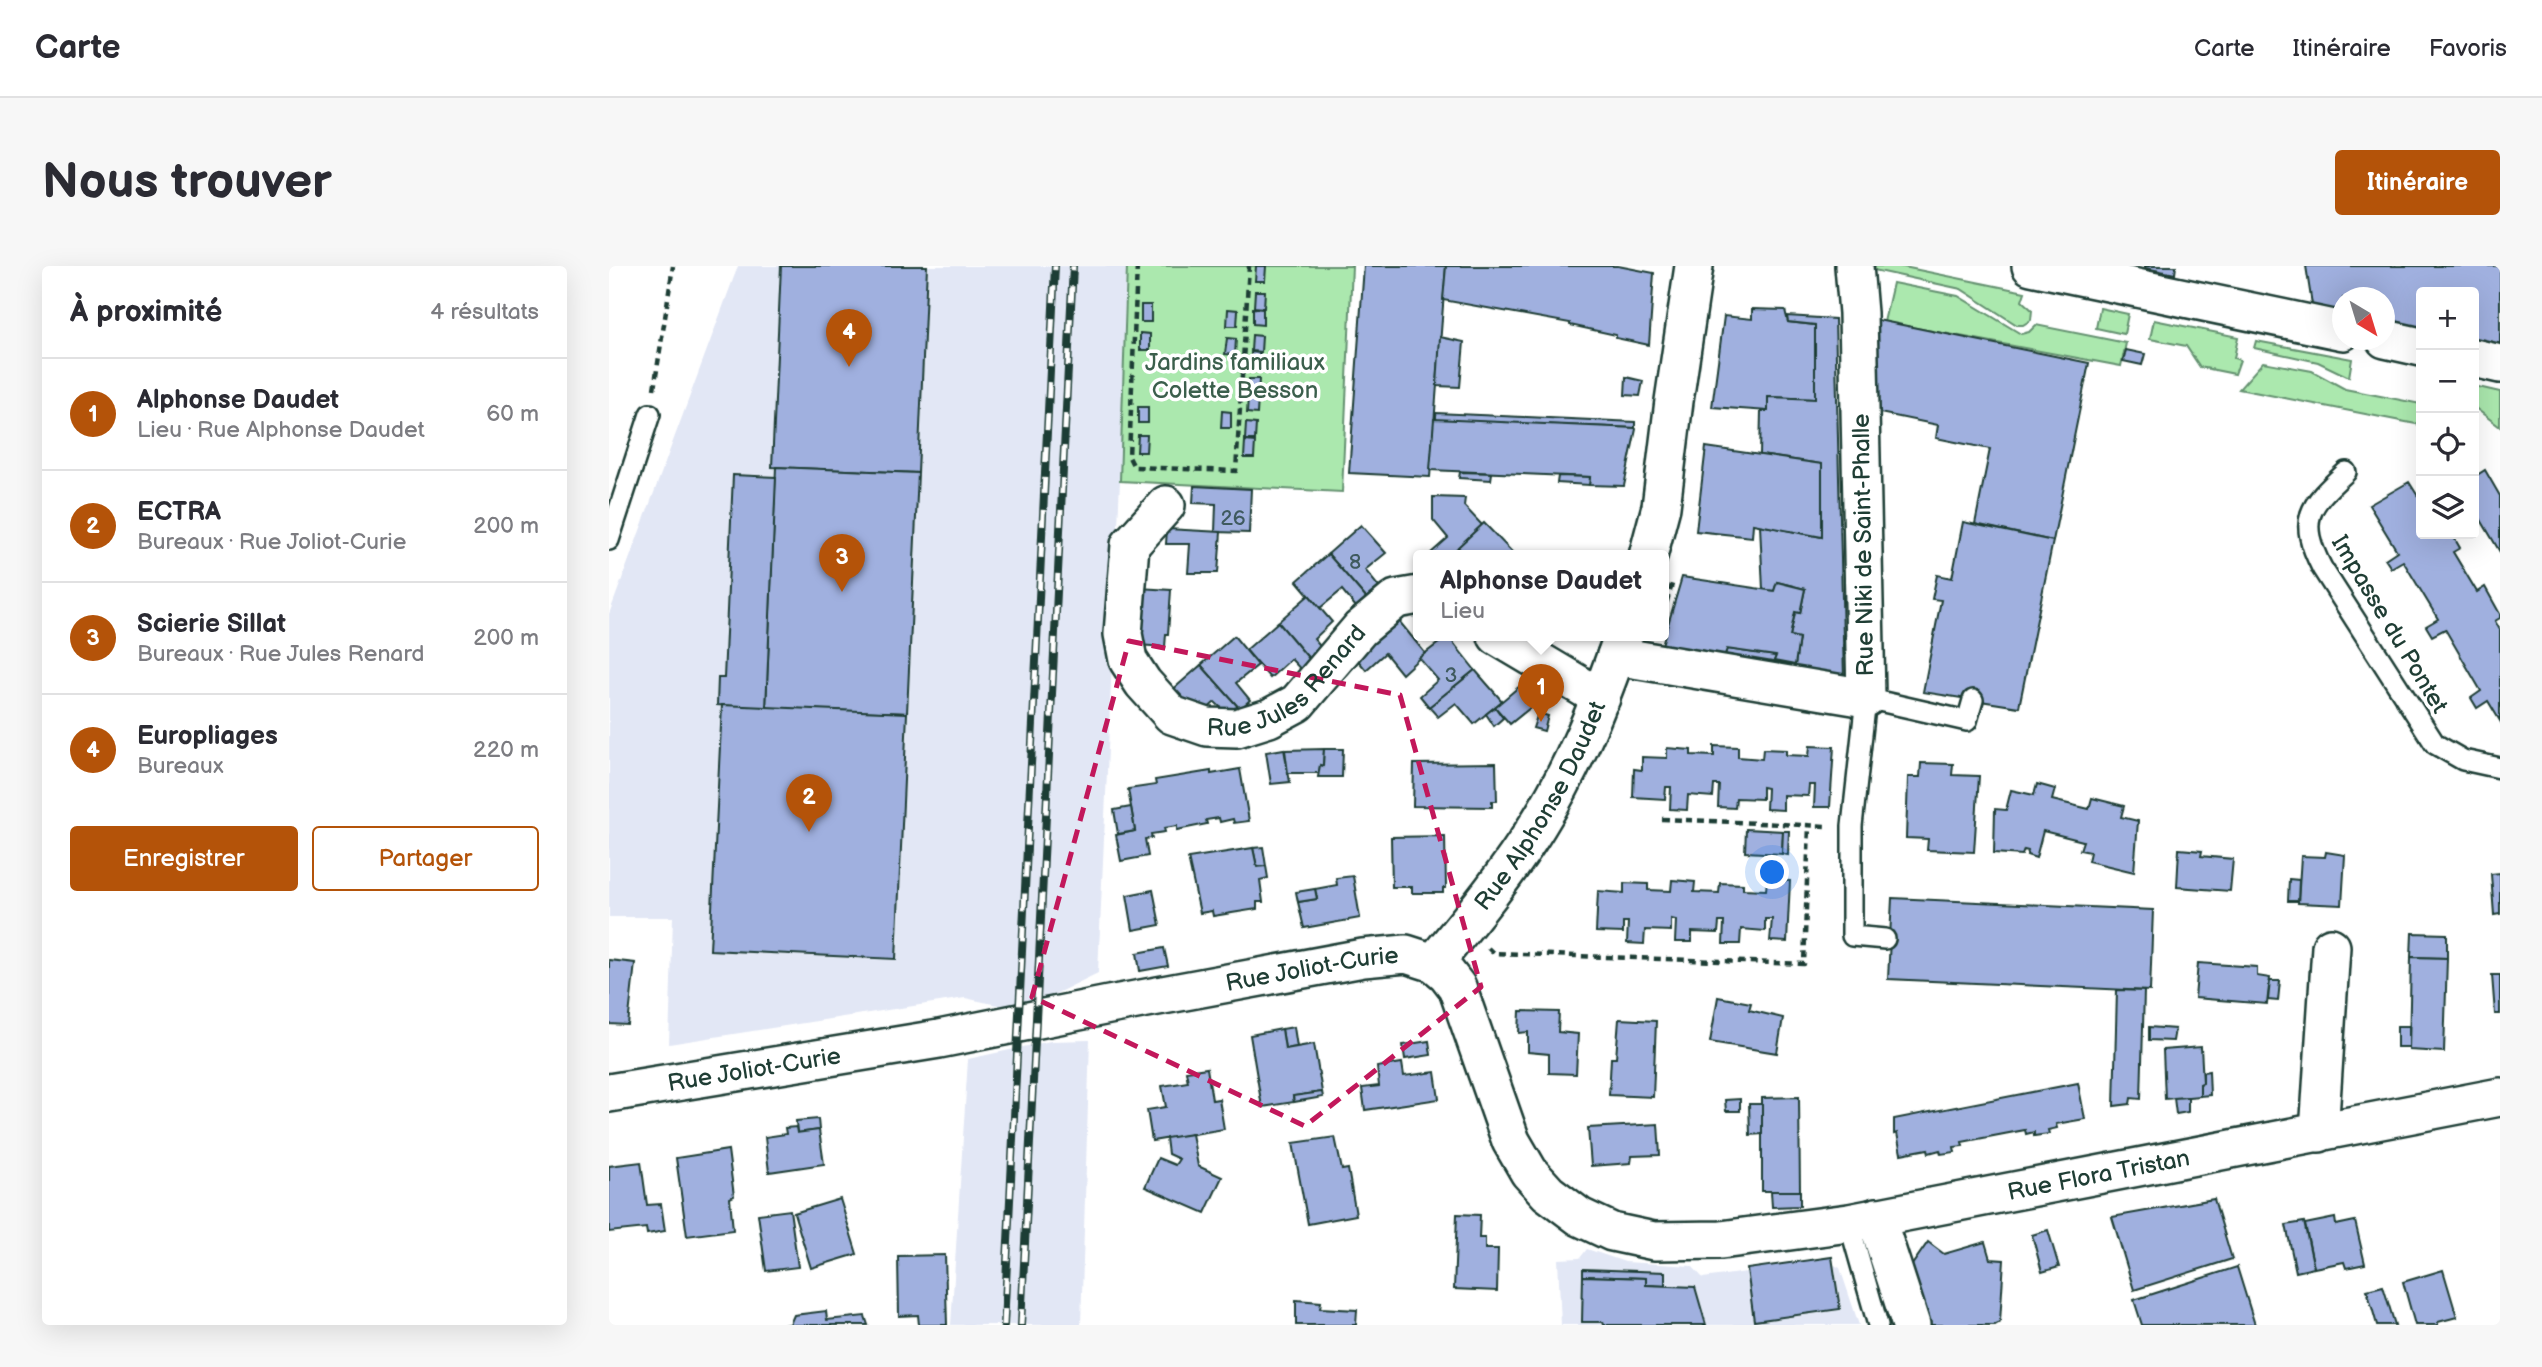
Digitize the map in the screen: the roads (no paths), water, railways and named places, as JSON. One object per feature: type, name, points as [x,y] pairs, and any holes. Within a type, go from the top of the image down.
[{"type":"street","points":[[1650,550],[1669,460],[1674,401],[1694,266]]},
{"type":"street","name":"Rue Niki de Saint-Phalle","points":[[1619,646],[1865,698],[1858,313],[1854,266]]},
{"type":"street","points":[[2031,266],[2332,329]]},
{"type":"street","points":[[2395,342],[2416,346]]},
{"type":"street","points":[[2479,359],[2500,363]]},
{"type":"street","name":"Rue Jules Renard","points":[[1166,505],[1130,545],[1123,634],[1128,660],[1143,683],[1172,715],[1207,727],[1237,728],[1269,718],[1297,703],[1360,629],[1396,599],[1413,596]]},
{"type":"street","points":[[1505,641],[1601,698]]},
{"type":"street","name":"Rue Alphonse Daudet","points":[[1434,963],[1482,937],[1562,783],[1601,698],[1619,646]]},
{"type":"street","points":[[2319,1133],[2331,947]]},
{"type":"street","name":"Rue Joliot-Curie","points":[[609,1093],[939,1039],[1363,958],[1406,954],[1434,963],[1457,987],[1511,1141],[1529,1172],[1566,1209],[1612,1232],[1654,1241],[1721,1240],[1863,1220]]},
{"type":"street","name":"Rue Flora Tristan","points":[[1863,1220],[2500,1097]]},
{"type":"street","points":[[1863,1220],[1911,1325]]},
{"type":"lane","points":[[609,540],[650,414]]},
{"type":"lane","name":"Impasse du Pontet","points":[[2346,472],[2322,494],[2311,510],[2307,527],[2311,547],[2435,744],[2463,760],[2500,768]]},
{"type":"lane","points":[[1885,939],[1853,936],[1853,826],[1865,698],[1966,721],[1973,700]]},
{"type":"lane","points":[[1863,1220],[1878,1325]]},
{"type":"railway","points":[[1004,1325],[1055,266]]},
{"type":"railway","points":[[1021,1325],[1073,266]]},
{"type":"place","name":"Europliages","points":[[849,367]]},
{"type":"place","name":"Scierie Sillat","points":[[842,592]]},
{"type":"place","name":"Alphonse Daudet","points":[[1541,722]]},
{"type":"place","name":"ECTRA","points":[[809,832]]},
{"type":"park label","name":"Jardins familiaux Colette Besson","points":[[1235,376]]}]
